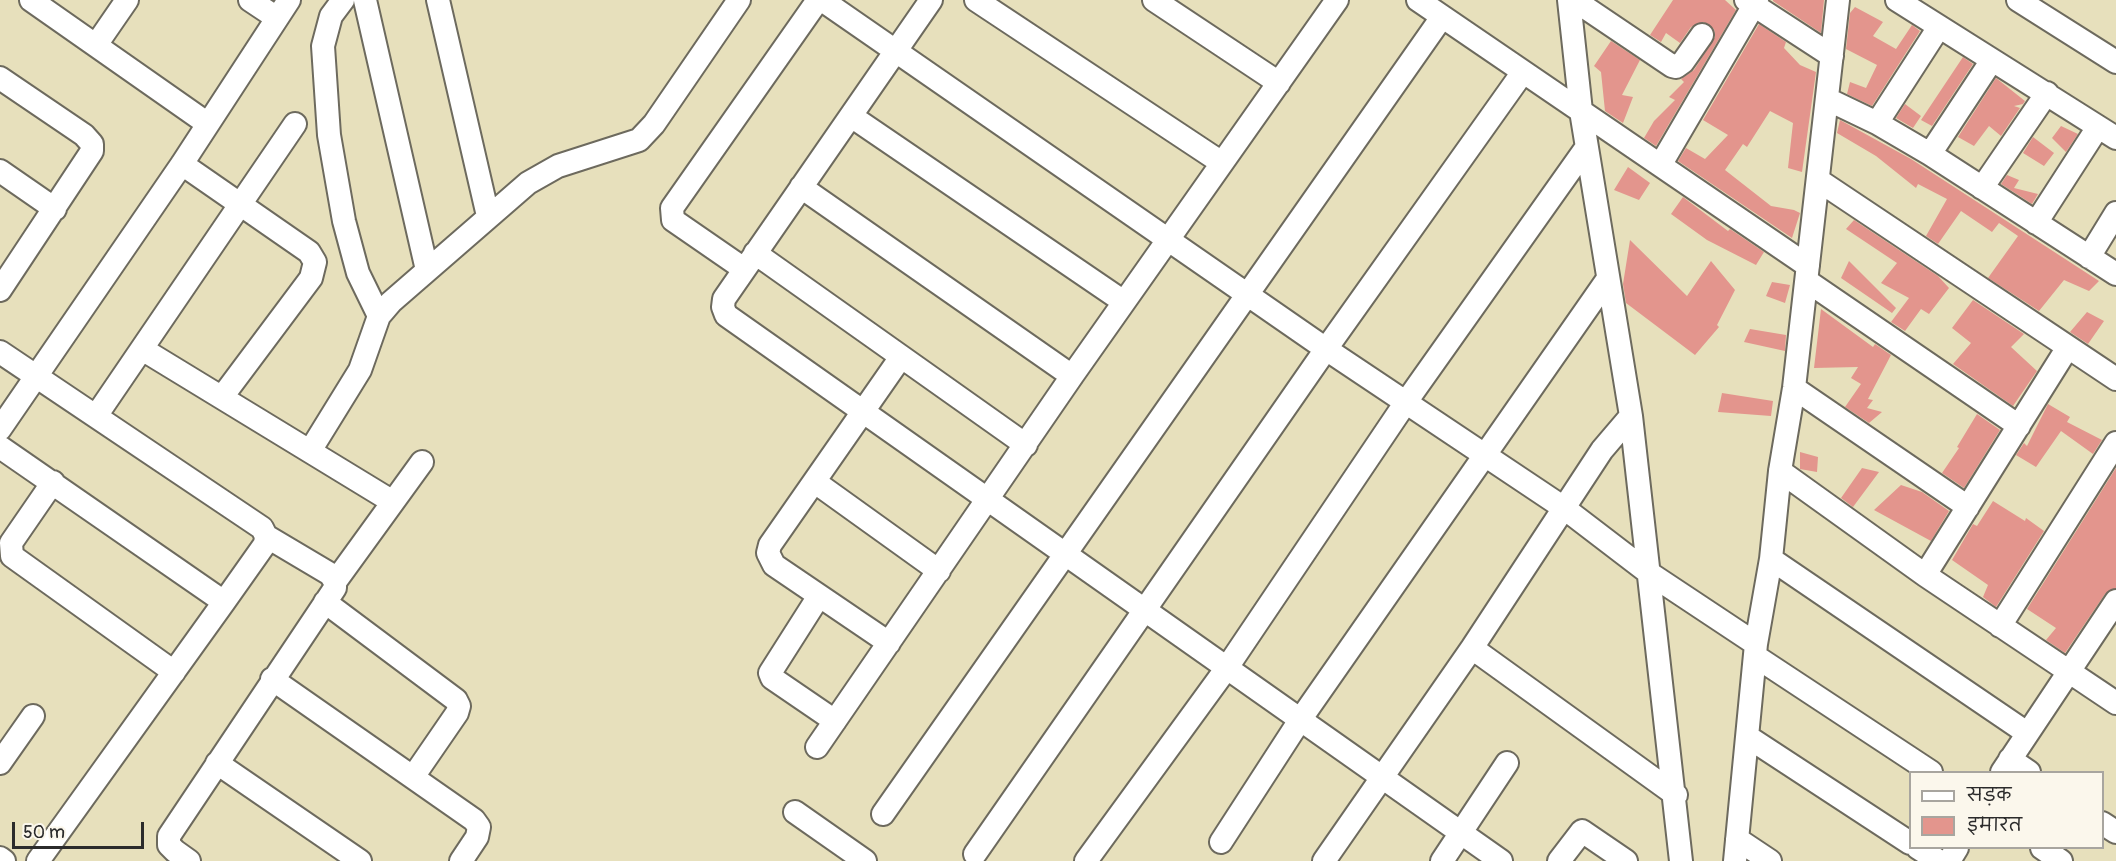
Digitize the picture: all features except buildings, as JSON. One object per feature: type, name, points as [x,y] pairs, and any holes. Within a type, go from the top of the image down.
[{"type":"street","points":[[96,45],[127,0]]},
{"type":"street","points":[[0,429],[182,164],[283,9],[250,0]]},
{"type":"street","points":[[343,0],[331,16],[323,46],[329,135],[347,232],[358,273],[380,316]]},
{"type":"street","points":[[365,0],[427,270]]},
{"type":"street","points":[[438,0],[488,216]]},
{"type":"street","points":[[310,451],[360,370],[380,316],[391,302],[528,183],[558,166],[639,140],[654,123],[739,0]]},
{"type":"street","points":[[818,0],[672,208],[673,220],[750,261],[901,357],[1026,445]]},
{"type":"street","points":[[822,0],[1326,349],[1564,508],[1756,650],[1930,771]]},
{"type":"street","points":[[931,0],[724,299],[723,307],[726,315],[863,414],[1501,861]]},
{"type":"street","points":[[976,0],[1222,163]]},
{"type":"street","points":[[1154,0],[1279,83]]},
{"type":"street","points":[[1418,0],[1662,164],[1807,273],[2019,426]]},
{"type":"street","points":[[1569,0],[1586,148],[1631,416],[1676,795],[1681,861]]},
{"type":"street","points":[[1574,0],[1672,66],[1676,67],[1683,62],[1702,35]]},
{"type":"street","points":[[1770,861],[1736,850],[1756,650],[1771,559],[1780,471],[1794,388],[1838,0]]},
{"type":"street","points":[[1897,0],[2107,132],[2036,223]]},
{"type":"street","points":[[2018,0],[2116,62]]},
{"type":"street","points":[[1662,164],[1753,2],[1832,56]]},
{"type":"street","points":[[42,3],[96,45],[208,124]]},
{"type":"street","points":[[817,747],[1072,376],[1279,83],[1326,4]]},
{"type":"street","points":[[883,814],[1442,17]]},
{"type":"street","points":[[1877,123],[1939,27]]},
{"type":"street","points":[[1930,154],[1992,60]]},
{"type":"street","points":[[975,854],[1326,349],[1523,72]]},
{"type":"street","points":[[0,78],[84,135],[92,144],[92,151],[87,162],[55,209],[8,263],[0,290]]},
{"type":"street","points":[[1982,188],[2047,93]]},
{"type":"street","points":[[1827,99],[1877,123],[1930,154],[2116,274]]},
{"type":"street","points":[[851,116],[1124,302]]},
{"type":"street","points":[[96,416],[295,124]]},
{"type":"street","points":[[1086,861],[1226,669],[1406,402],[1586,148]]},
{"type":"street","points":[[182,164],[309,252],[316,268],[222,397]]},
{"type":"street","points":[[0,171],[55,209]]},
{"type":"street","points":[[1818,180],[2116,379]]},
{"type":"street","points":[[801,187],[1072,376]]},
{"type":"street","points":[[2089,257],[2116,213]]},
{"type":"street","points":[[1221,842],[1300,720],[1607,280]]},
{"type":"street","points":[[1925,575],[2068,347]]},
{"type":"street","points":[[142,349],[393,502]]},
{"type":"street","points":[[0,352],[262,528],[266,536],[330,574],[335,582],[335,588],[169,836],[169,845],[189,861]]},
{"type":"street","points":[[889,643],[774,565],[768,553],[771,545],[901,357]]},
{"type":"street","points":[[1794,388],[1968,507]]},
{"type":"street","points":[[1324,861],[1472,648],[1602,450],[1631,416]]},
{"type":"street","points":[[2000,626],[2116,443]]},
{"type":"street","points":[[0,447],[224,602]]},
{"type":"street","points":[[335,582],[422,462]]},
{"type":"street","points":[[1780,471],[1925,575],[2116,703]]},
{"type":"street","points":[[53,482],[11,543],[12,556],[174,672]]},
{"type":"street","points":[[815,482],[939,571]]},
{"type":"street","points":[[38,861],[265,544],[266,536]]},
{"type":"street","points":[[1771,559],[2027,733]]},
{"type":"street","points":[[819,596],[770,673],[772,678],[835,721]]},
{"type":"street","points":[[325,602],[456,700],[459,706],[413,777]]},
{"type":"street","points":[[2025,771],[2006,766],[2116,602]]},
{"type":"street","points":[[1472,648],[1676,795]]},
{"type":"street","points":[[272,679],[474,820],[479,827],[477,837],[461,861]]},
{"type":"street","points":[[0,763],[33,716]]},
{"type":"street","points":[[1748,738],[1909,842]]},
{"type":"street","points":[[218,763],[360,861]]},
{"type":"street","points":[[1442,861],[1507,763]]},
{"type":"street","points":[[795,812],[865,861]]},
{"type":"street","points":[[1559,861],[1582,831],[1626,861]]},
{"type":"street","points":[[1920,849],[1939,861]]},
{"type":"street","points":[[2043,849],[2061,861]]},
{"type":"street","points":[[0,858],[4,861]]}]
